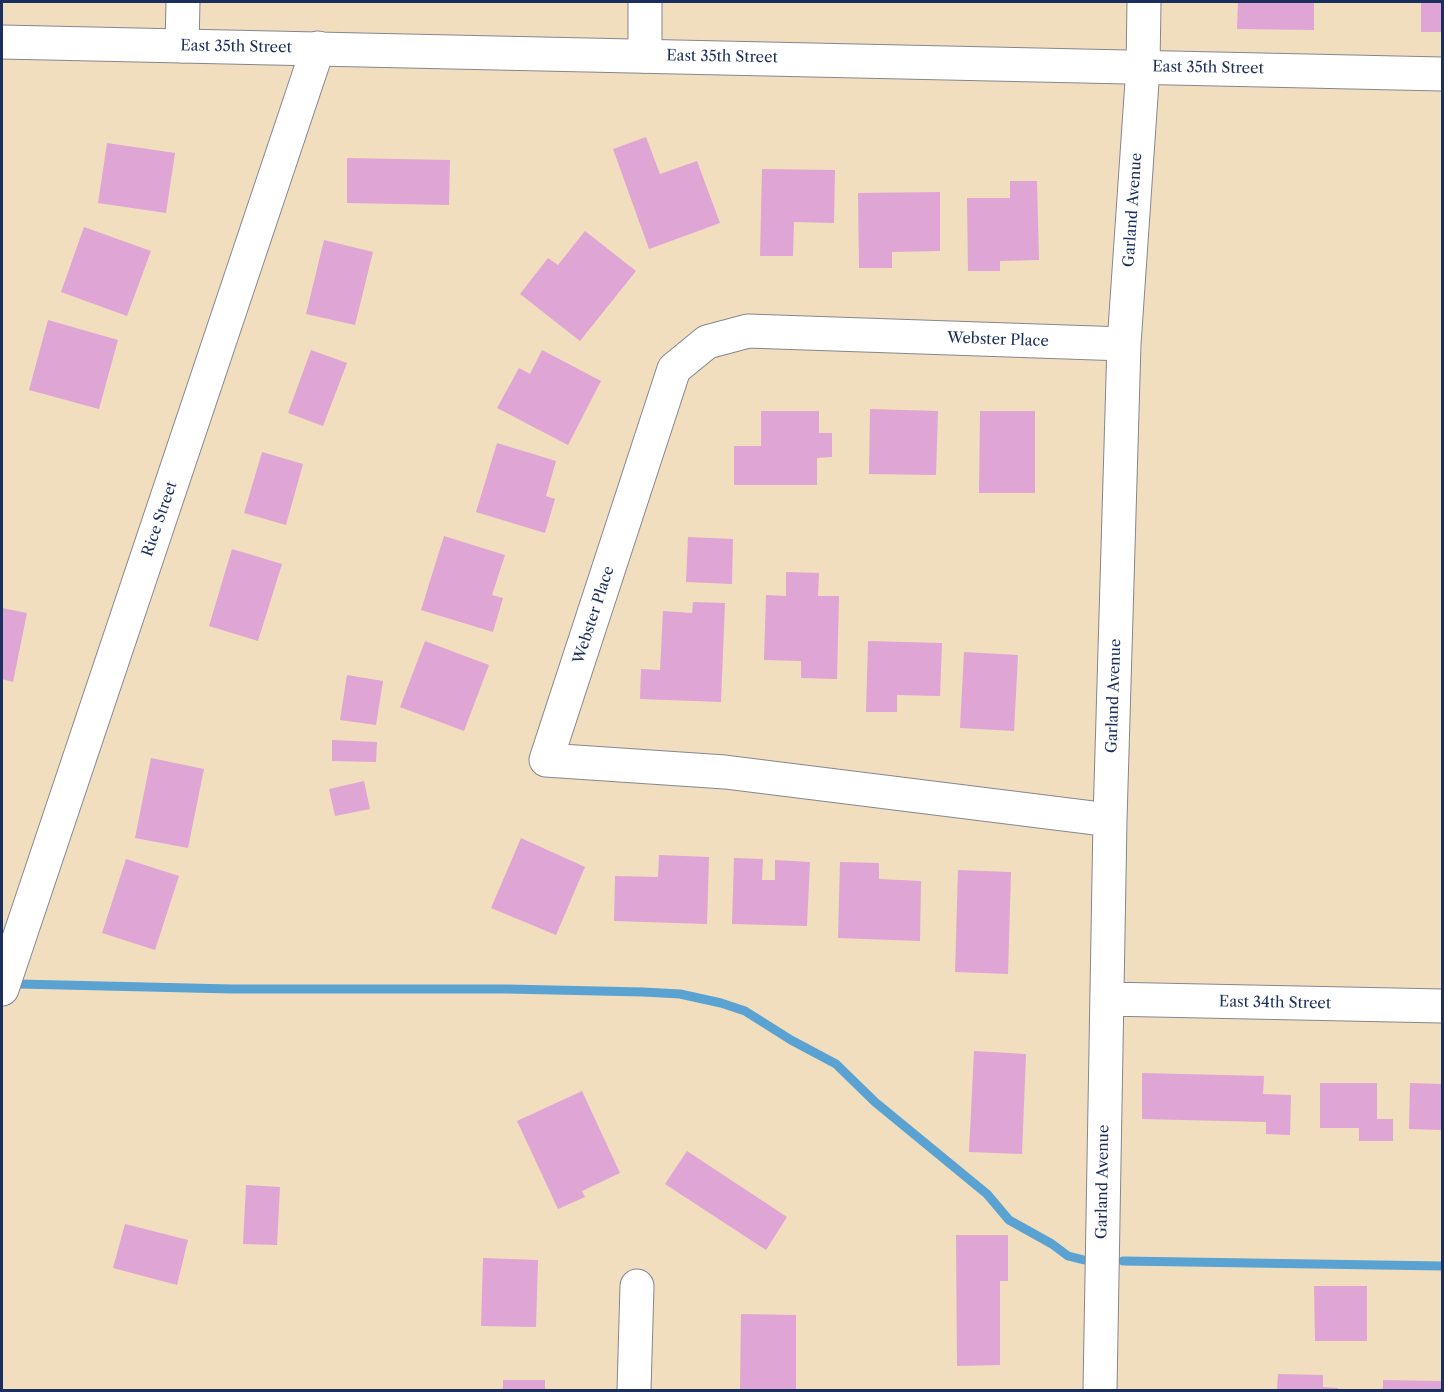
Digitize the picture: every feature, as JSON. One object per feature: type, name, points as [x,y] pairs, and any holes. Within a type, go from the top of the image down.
[{"type":"street","points":[[182,46],[183,2]]},
{"type":"street","points":[[645,2],[645,56]]},
{"type":"street","name":"Garland Avenue","points":[[1100,1390],[1110,820],[1124,344],[1143,67],[1144,2]]},
{"type":"street","name":"East 35th Street","points":[[2,42],[1443,74]]},
{"type":"street","name":"Rice Street","points":[[2,989],[318,48]]},
{"type":"street","name":"Webster Place","points":[[1110,820],[725,771],[546,760],[674,369],[708,342],[748,332],[1124,344]]},
{"type":"street","name":"East 34th Street","points":[[1107,999],[1443,1006]]},
{"type":"street","points":[[634,1390],[637,1286]]},
{"type":"building","points":[[1238,2],[1314,2],[1314,30],[1237,29]]},
{"type":"building","points":[[1421,2],[1442,2],[1442,32],[1421,32]]},
{"type":"building","points":[[646,137],[660,174],[697,161],[720,223],[649,249],[613,149]]},
{"type":"building","points":[[107,143],[175,153],[166,213],[98,203]]},
{"type":"building","points":[[347,158],[450,160],[449,205],[347,203]]},
{"type":"building","points":[[762,169],[835,170],[834,223],[794,222],[793,256],[760,256]]},
{"type":"building","points":[[1010,181],[1037,181],[1039,260],[1000,261],[1000,271],[968,271],[967,198],[1010,198]]},
{"type":"building","points":[[940,192],[940,251],[892,252],[892,268],[859,268],[858,193]]},
{"type":"building","points":[[84,227],[151,251],[127,316],[61,292]]},
{"type":"building","points":[[585,231],[636,271],[580,341],[520,294],[548,258],[558,265]]},
{"type":"building","points":[[324,240],[373,252],[355,325],[306,314]]},
{"type":"building","points":[[48,320],[118,340],[99,409],[29,390]]},
{"type":"building","points":[[311,350],[347,363],[323,426],[288,413]]},
{"type":"building","points":[[542,350],[601,381],[568,445],[497,408],[519,368],[530,374]]},
{"type":"building","points":[[870,409],[938,411],[936,475],[869,474]]},
{"type":"building","points":[[761,411],[819,411],[819,433],[832,433],[832,457],[817,458],[817,485],[734,485],[734,446],[761,446]]},
{"type":"building","points":[[980,411],[1035,411],[1035,493],[979,493]]},
{"type":"building","points":[[497,443],[556,461],[546,496],[555,499],[545,533],[476,512]]},
{"type":"building","points":[[262,452],[303,464],[286,525],[244,513]]},
{"type":"building","points":[[444,536],[505,555],[492,595],[503,598],[493,632],[421,610]]},
{"type":"building","points":[[688,537],[733,539],[732,584],[686,582]]},
{"type":"building","points":[[232,549],[282,564],[258,641],[209,626]]},
{"type":"building","points":[[786,572],[819,573],[818,596],[839,596],[837,679],[801,678],[801,661],[764,660],[766,595],[786,596]]},
{"type":"building","points":[[693,602],[725,603],[721,702],[640,699],[641,669],[660,670],[663,611],[692,613]]},
{"type":"building","points":[[2,608],[27,613],[13,682],[2,679]]},
{"type":"building","points":[[425,641],[489,665],[464,731],[400,707]]},
{"type":"building","points":[[868,641],[942,643],[940,696],[897,695],[897,712],[866,712]]},
{"type":"building","points":[[964,652],[1018,655],[1014,731],[960,728]]},
{"type":"building","points":[[347,675],[383,681],[376,725],[340,720]]},
{"type":"building","points":[[332,740],[377,742],[376,762],[332,761]]},
{"type":"building","points":[[151,758],[204,769],[188,848],[135,838]]},
{"type":"building","points":[[364,781],[370,809],[335,816],[329,789]]},
{"type":"building","points":[[521,838],[585,867],[556,935],[491,908]]},
{"type":"building","points":[[659,855],[709,857],[707,924],[614,921],[615,876],[658,877]]},
{"type":"building","points":[[734,858],[763,859],[762,880],[775,880],[775,860],[810,862],[807,926],[732,924]]},
{"type":"building","points":[[126,859],[179,876],[155,950],[102,933]]},
{"type":"building","points":[[840,862],[879,863],[879,879],[921,881],[920,941],[838,938]]},
{"type":"building","points":[[958,870],[1011,872],[1008,974],[955,972]]},
{"type":"building","points":[[974,1051],[1026,1054],[1022,1154],[969,1152]]},
{"type":"building","points":[[1142,1073],[1264,1076],[1263,1094],[1291,1095],[1290,1135],[1266,1134],[1266,1122],[1142,1119]]},
{"type":"building","points":[[1320,1083],[1377,1083],[1377,1119],[1393,1119],[1393,1141],[1359,1141],[1359,1128],[1320,1128]]},
{"type":"building","points":[[1410,1083],[1442,1084],[1442,1130],[1409,1129]]},
{"type":"building","points":[[582,1091],[620,1173],[582,1191],[585,1197],[558,1209],[517,1121]]},
{"type":"building","points":[[687,1151],[787,1217],[766,1250],[665,1184]]},
{"type":"building","points":[[246,1185],[280,1187],[277,1245],[243,1244]]},
{"type":"building","points":[[125,1224],[188,1240],[177,1285],[113,1268]]},
{"type":"building","points":[[956,1235],[1008,1235],[1008,1281],[1000,1281],[1000,1365],[957,1366]]},
{"type":"building","points":[[483,1258],[538,1260],[536,1327],[481,1326]]},
{"type":"building","points":[[1314,1286],[1367,1286],[1367,1341],[1315,1341]]},
{"type":"building","points":[[741,1314],[796,1315],[796,1390],[740,1390]]},
{"type":"building","points":[[1278,1374],[1323,1375],[1323,1387],[1338,1388],[1338,1390],[1277,1390]]},
{"type":"building","points":[[503,1380],[545,1380],[545,1390],[503,1390]]},
{"type":"building","points":[[1383,1380],[1442,1381],[1442,1390],[1383,1390]]},
{"type":"waterway","points":[[19,984],[232,989],[508,989],[643,992],[680,994],[721,1003],[745,1011],[791,1040],[836,1064],[875,1102],[987,1194],[1009,1220],[1052,1244],[1068,1256],[1084,1260]]},
{"type":"waterway","points":[[1123,1261],[1442,1266]]}]
